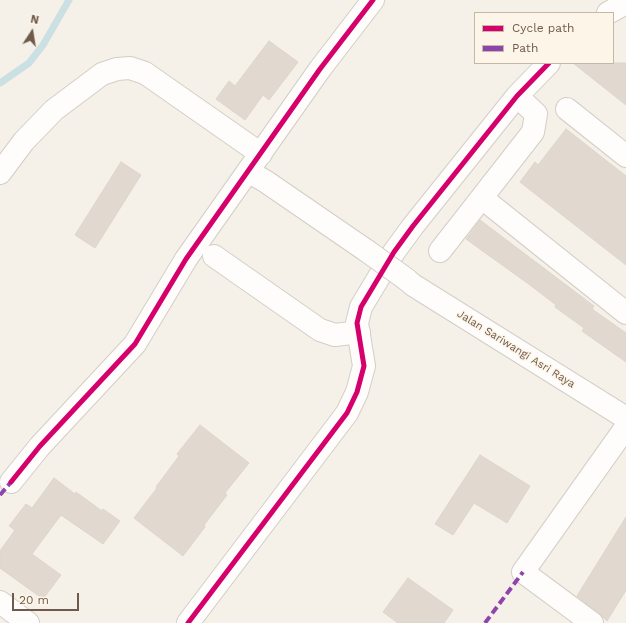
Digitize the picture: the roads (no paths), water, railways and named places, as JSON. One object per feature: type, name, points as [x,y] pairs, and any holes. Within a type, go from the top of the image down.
[{"type":"street","points":[[11,482],[40,446],[135,344],[186,259],[249,172],[320,69],[373,0]]},
{"type":"street","points":[[610,12],[626,3]]},
{"type":"street","points":[[188,623],[347,413],[357,392],[364,366],[357,322],[370,291],[394,252],[517,96],[548,64]]},
{"type":"street","points":[[0,173],[24,141],[54,110],[102,74],[117,69],[130,68],[145,73],[261,154]]},
{"type":"street","points":[[440,251],[533,132],[536,114],[517,96]]},
{"type":"street","points":[[567,109],[626,156]]},
{"type":"street","name":"Jalan Sariwangi Asri Raya","points":[[249,172],[265,181],[367,251],[413,285],[626,418]]},
{"type":"street","points":[[482,198],[626,313]]},
{"type":"street","points":[[214,256],[320,330],[335,335],[358,332]]},
{"type":"street","points":[[592,623],[522,572],[626,427]]},
{"type":"street","points":[[0,602],[28,623]]},
{"type":"waterway","points":[[0,83],[29,63],[43,45],[69,0]]}]
